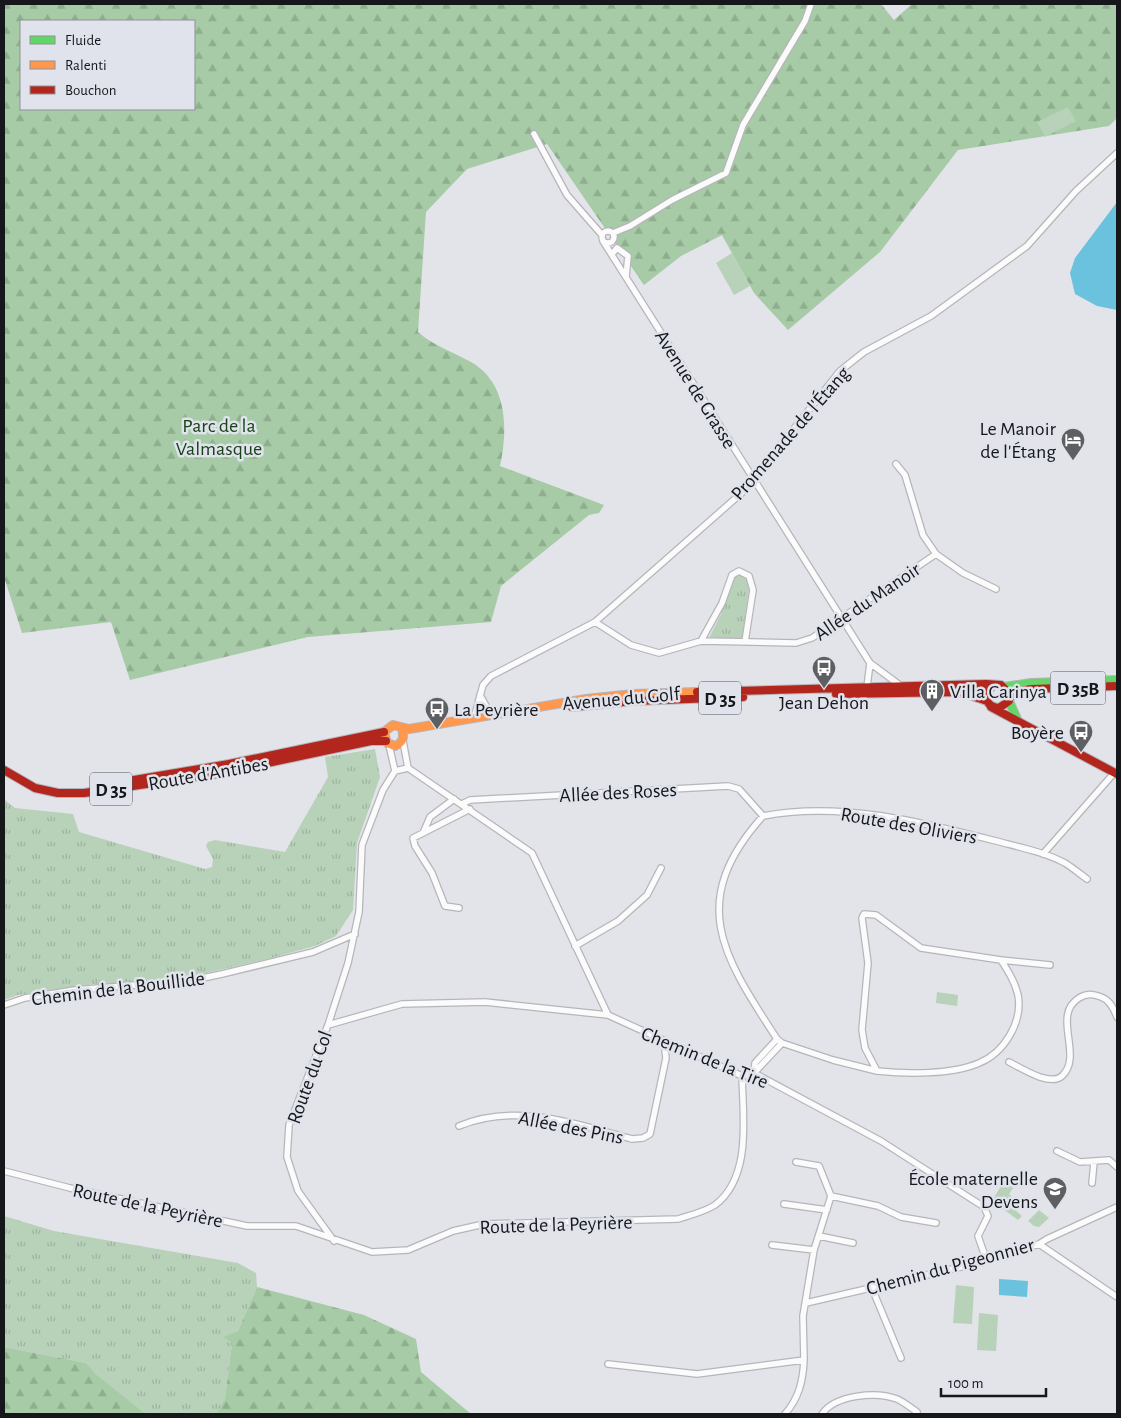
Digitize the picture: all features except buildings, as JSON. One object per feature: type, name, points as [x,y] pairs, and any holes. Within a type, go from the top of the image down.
[{"type":"main road","name":"D 35B","points":[[1004,687],[1031,683],[1117,680]]},
{"type":"main road","name":"Avenue du Golf","points":[[402,728],[416,728],[586,699],[633,694],[901,686],[993,686]]},
{"type":"main road","points":[[1009,699],[1000,708],[989,704],[986,694],[993,686],[1004,687],[1008,692],[1017,719]]},
{"type":"main road","name":"D 35B","points":[[1009,699],[1020,691],[1031,689],[1117,686]]},
{"type":"main road","points":[[867,687],[882,693]]},
{"type":"main road","name":"Avenue du Golf","points":[[404,739],[586,705],[634,701],[960,692],[989,704],[1002,714],[1017,719],[1116,773]]},
{"type":"main road","points":[[393,725],[402,728],[404,739],[398,745],[388,743],[384,732],[393,725]]},
{"type":"main road","name":"Route d'Antibes","points":[[291,755],[384,732]]},
{"type":"main road","name":"Route d'Antibes","points":[[4,770],[35,788],[71,794],[371,741],[388,743]]},
{"type":"main road","name":"Route d'Antibes","points":[[4,764],[35,783],[70,789],[194,773]]},
{"type":"street","points":[[614,236],[605,232],[602,238],[611,243],[614,236],[672,200],[726,173],[743,125],[805,21],[811,4]]},
{"type":"street","name":"Avenue de Grasse","points":[[534,134],[567,195],[602,238],[870,663],[901,686]]},
{"type":"street","name":"Promenade de l'Étang","points":[[474,718],[483,685],[491,676],[595,622],[754,480],[840,370],[864,352],[931,316],[1027,246],[1076,191],[1117,152]]},
{"type":"street","points":[[614,236],[617,248],[628,256],[626,277]]},
{"type":"street","points":[[612,254],[617,248]]},
{"type":"street","points":[[896,464],[905,475],[924,535],[936,554],[963,573],[996,589]]},
{"type":"street","name":"Allée du Manoir","points":[[595,622],[631,645],[649,651],[673,651],[702,641],[796,643],[812,638],[842,619],[936,554]]},
{"type":"street","points":[[702,641],[722,603],[732,575],[739,571],[749,576],[753,590],[745,642]]},
{"type":"street","points":[[867,687],[870,663]]},
{"type":"street","points":[[480,695],[491,715]]},
{"type":"street","points":[[404,739],[408,768]]},
{"type":"street","points":[[388,743],[395,771]]},
{"type":"street","points":[[355,934],[359,912],[362,845],[383,790],[395,771],[408,768],[532,854],[608,1015]]},
{"type":"street","points":[[1043,854],[1116,773]]},
{"type":"street","name":"Allée des Roses","points":[[462,804],[470,800],[728,786],[739,789],[763,816]]},
{"type":"street","points":[[423,833],[430,817],[454,799]]},
{"type":"street","points":[[459,908],[445,906],[432,873],[415,846],[413,838],[470,810]]},
{"type":"street","name":"Route des Oliviers","points":[[763,816],[782,812],[828,811],[872,815],[978,836],[1043,854],[1065,863],[1087,879]]},
{"type":"street","points":[[763,816],[736,850],[726,871],[720,895],[719,919],[723,942],[738,977],[779,1041],[833,1060],[877,1071],[932,1073],[978,1064],[994,1055],[1005,1043],[1013,1029],[1017,1014],[1018,996],[1013,979],[1001,960]]},
{"type":"street","points":[[575,946],[618,922],[646,895],[661,868]]},
{"type":"street","points":[[877,1071],[865,1048],[862,1030],[868,963],[862,918],[864,914],[876,915],[922,948],[1001,960],[1050,964]]},
{"type":"street","name":"Chemin de la Bouillide","points":[[4,1005],[25,998],[75,990],[148,984],[160,987],[313,952],[355,934]]},
{"type":"street","name":"Route du Col","points":[[334,1241],[298,1191],[288,1157],[289,1125],[328,1025],[355,934]]},
{"type":"street","points":[[1009,1062],[1047,1080],[1056,1079],[1063,1076],[1068,1065],[1070,1048],[1067,1020],[1068,1008],[1074,1001],[1084,995],[1094,994],[1106,999],[1117,1017]]},
{"type":"street","name":"Chemin de la Tire","points":[[328,1025],[402,1004],[485,1002],[608,1015],[742,1076],[754,1073],[881,1141],[984,1207],[988,1216],[978,1236],[986,1259]]},
{"type":"street","points":[[754,1073],[779,1041]]},
{"type":"street","name":"Allée des Pins","points":[[459,1126],[489,1117],[514,1114],[552,1118],[632,1139],[643,1138],[650,1134],[666,1058],[664,1042]]},
{"type":"street","name":"Route de la Peyrière","points":[[4,1171],[70,1188],[247,1226],[296,1226],[334,1241],[372,1252],[408,1250],[454,1231],[484,1224],[678,1219],[714,1205],[728,1191],[736,1174],[741,1152],[742,1076]]},
{"type":"street","points":[[1057,1151],[1080,1162],[1109,1160],[1116,1163]]},
{"type":"street","points":[[785,1414],[796,1398],[801,1386],[804,1360],[803,1316],[814,1250],[832,1196],[819,1166],[796,1162]]},
{"type":"street","points":[[1092,1183],[1094,1162]]},
{"type":"street","points":[[832,1196],[878,1206],[901,1217],[936,1223]]},
{"type":"street","points":[[784,1204],[827,1210]]},
{"type":"street","name":"Chemin du Pigeonnier","points":[[806,1303],[986,1259],[1039,1244],[1046,1238],[1117,1207]]},
{"type":"street","points":[[819,1236],[854,1244]]},
{"type":"street","points":[[1039,1244],[1117,1297]]},
{"type":"street","points":[[772,1245],[814,1250]]},
{"type":"street","points":[[871,1286],[901,1358]]},
{"type":"street","points":[[608,1364],[697,1374],[804,1360]]},
{"type":"street","points":[[822,1414],[836,1401],[848,1397],[888,1396],[917,1412]]},
{"type":"green space","name":"Parc de la Valmasque","points":[[4,4],[881,4],[894,20],[912,4],[1117,4],[1117,118],[1109,126],[958,150],[880,252],[788,330],[754,293],[722,235],[681,256],[644,285],[547,144],[467,169],[426,212],[418,332],[437,345],[471,362],[483,371],[492,382],[499,395],[504,423],[503,452],[500,466],[604,505],[599,513],[589,515],[501,586],[491,622],[308,637],[130,680],[111,622],[22,633],[4,577]]},
{"type":"green space","points":[[1068,107],[1076,121],[1045,137],[1037,122]]},
{"type":"green space","points":[[732,253],[750,286],[734,295],[716,263]]},
{"type":"green space","points":[[741,573],[746,576],[749,589],[742,638],[709,638],[721,614],[734,576]]},
{"type":"green space","points":[[375,749],[380,777],[357,843],[353,910],[336,936],[315,946],[264,960],[162,983],[94,984],[18,995],[4,1000],[4,799],[15,808],[73,814],[79,832],[205,869],[212,867],[213,859],[206,846],[208,842],[215,840],[285,852],[328,777],[325,757]]},
{"type":"green space","points":[[937,992],[958,995],[957,1006],[936,1003]]},
{"type":"green space","points":[[1004,1181],[1013,1188],[1009,1194],[1018,1202],[1014,1209],[1022,1216],[1018,1220],[992,1201]]},
{"type":"green space","points":[[1039,1210],[1049,1218],[1039,1227],[1034,1226],[1028,1221]]},
{"type":"green space","points":[[4,1216],[54,1231],[238,1263],[256,1273],[257,1287],[238,1331],[224,1337],[232,1343],[225,1399],[216,1414],[146,1414],[96,1374],[86,1363],[4,1347]]},
{"type":"green space","points":[[956,1285],[974,1287],[972,1324],[953,1323]]},
{"type":"green space","points":[[257,1287],[364,1315],[416,1339],[421,1372],[471,1414],[216,1414],[225,1399],[232,1343],[223,1337],[238,1331]]},
{"type":"green space","points":[[979,1313],[998,1315],[996,1351],[977,1350]]},
{"type":"green space","points":[[4,1347],[86,1363],[96,1374],[146,1414],[4,1414]]},
{"type":"water","points":[[1117,202],[1117,310],[1097,306],[1075,294],[1070,273],[1075,258]]},
{"type":"water","points":[[999,1279],[1028,1281],[1027,1297],[999,1295]]},
{"type":"traffic: fast","points":[[1004,687],[1031,683],[1117,680]]},
{"type":"traffic: fast","points":[[1009,701],[1017,719]]},
{"type":"traffic: slow","points":[[402,728],[402,741],[395,746],[387,743],[384,732],[393,725],[409,729],[586,699],[633,694],[697,692]]},
{"type":"traffic: jam","points":[[697,692],[986,684],[1001,685],[1008,692],[1009,701],[999,708],[991,706],[987,700],[986,694],[993,685]]},
{"type":"traffic: jam","points":[[1009,698],[1021,691],[1031,689],[1117,686]]},
{"type":"traffic: jam","points":[[836,694],[960,692],[987,701]]},
{"type":"traffic: jam","points":[[572,707],[634,701],[743,697]]},
{"type":"traffic: jam","points":[[991,707],[1117,774]]},
{"type":"traffic: jam","points":[[134,780],[229,764],[384,732]]},
{"type":"traffic: jam","points":[[4,770],[35,788],[58,793],[84,793],[216,774],[371,741],[386,741]]},
{"type":"place","name":"Le Manoir de l'Étang","points":[[1073,461]]},
{"type":"place","name":"Jean Dehon","points":[[824,689]]},
{"type":"place","name":"Villa Carinya","points":[[932,712]]},
{"type":"place","name":"La Peyrière","points":[[437,730]]},
{"type":"place","name":"Boyère","points":[[1081,753]]},
{"type":"place","name":"École maternelle Devens","points":[[1055,1210]]}]
